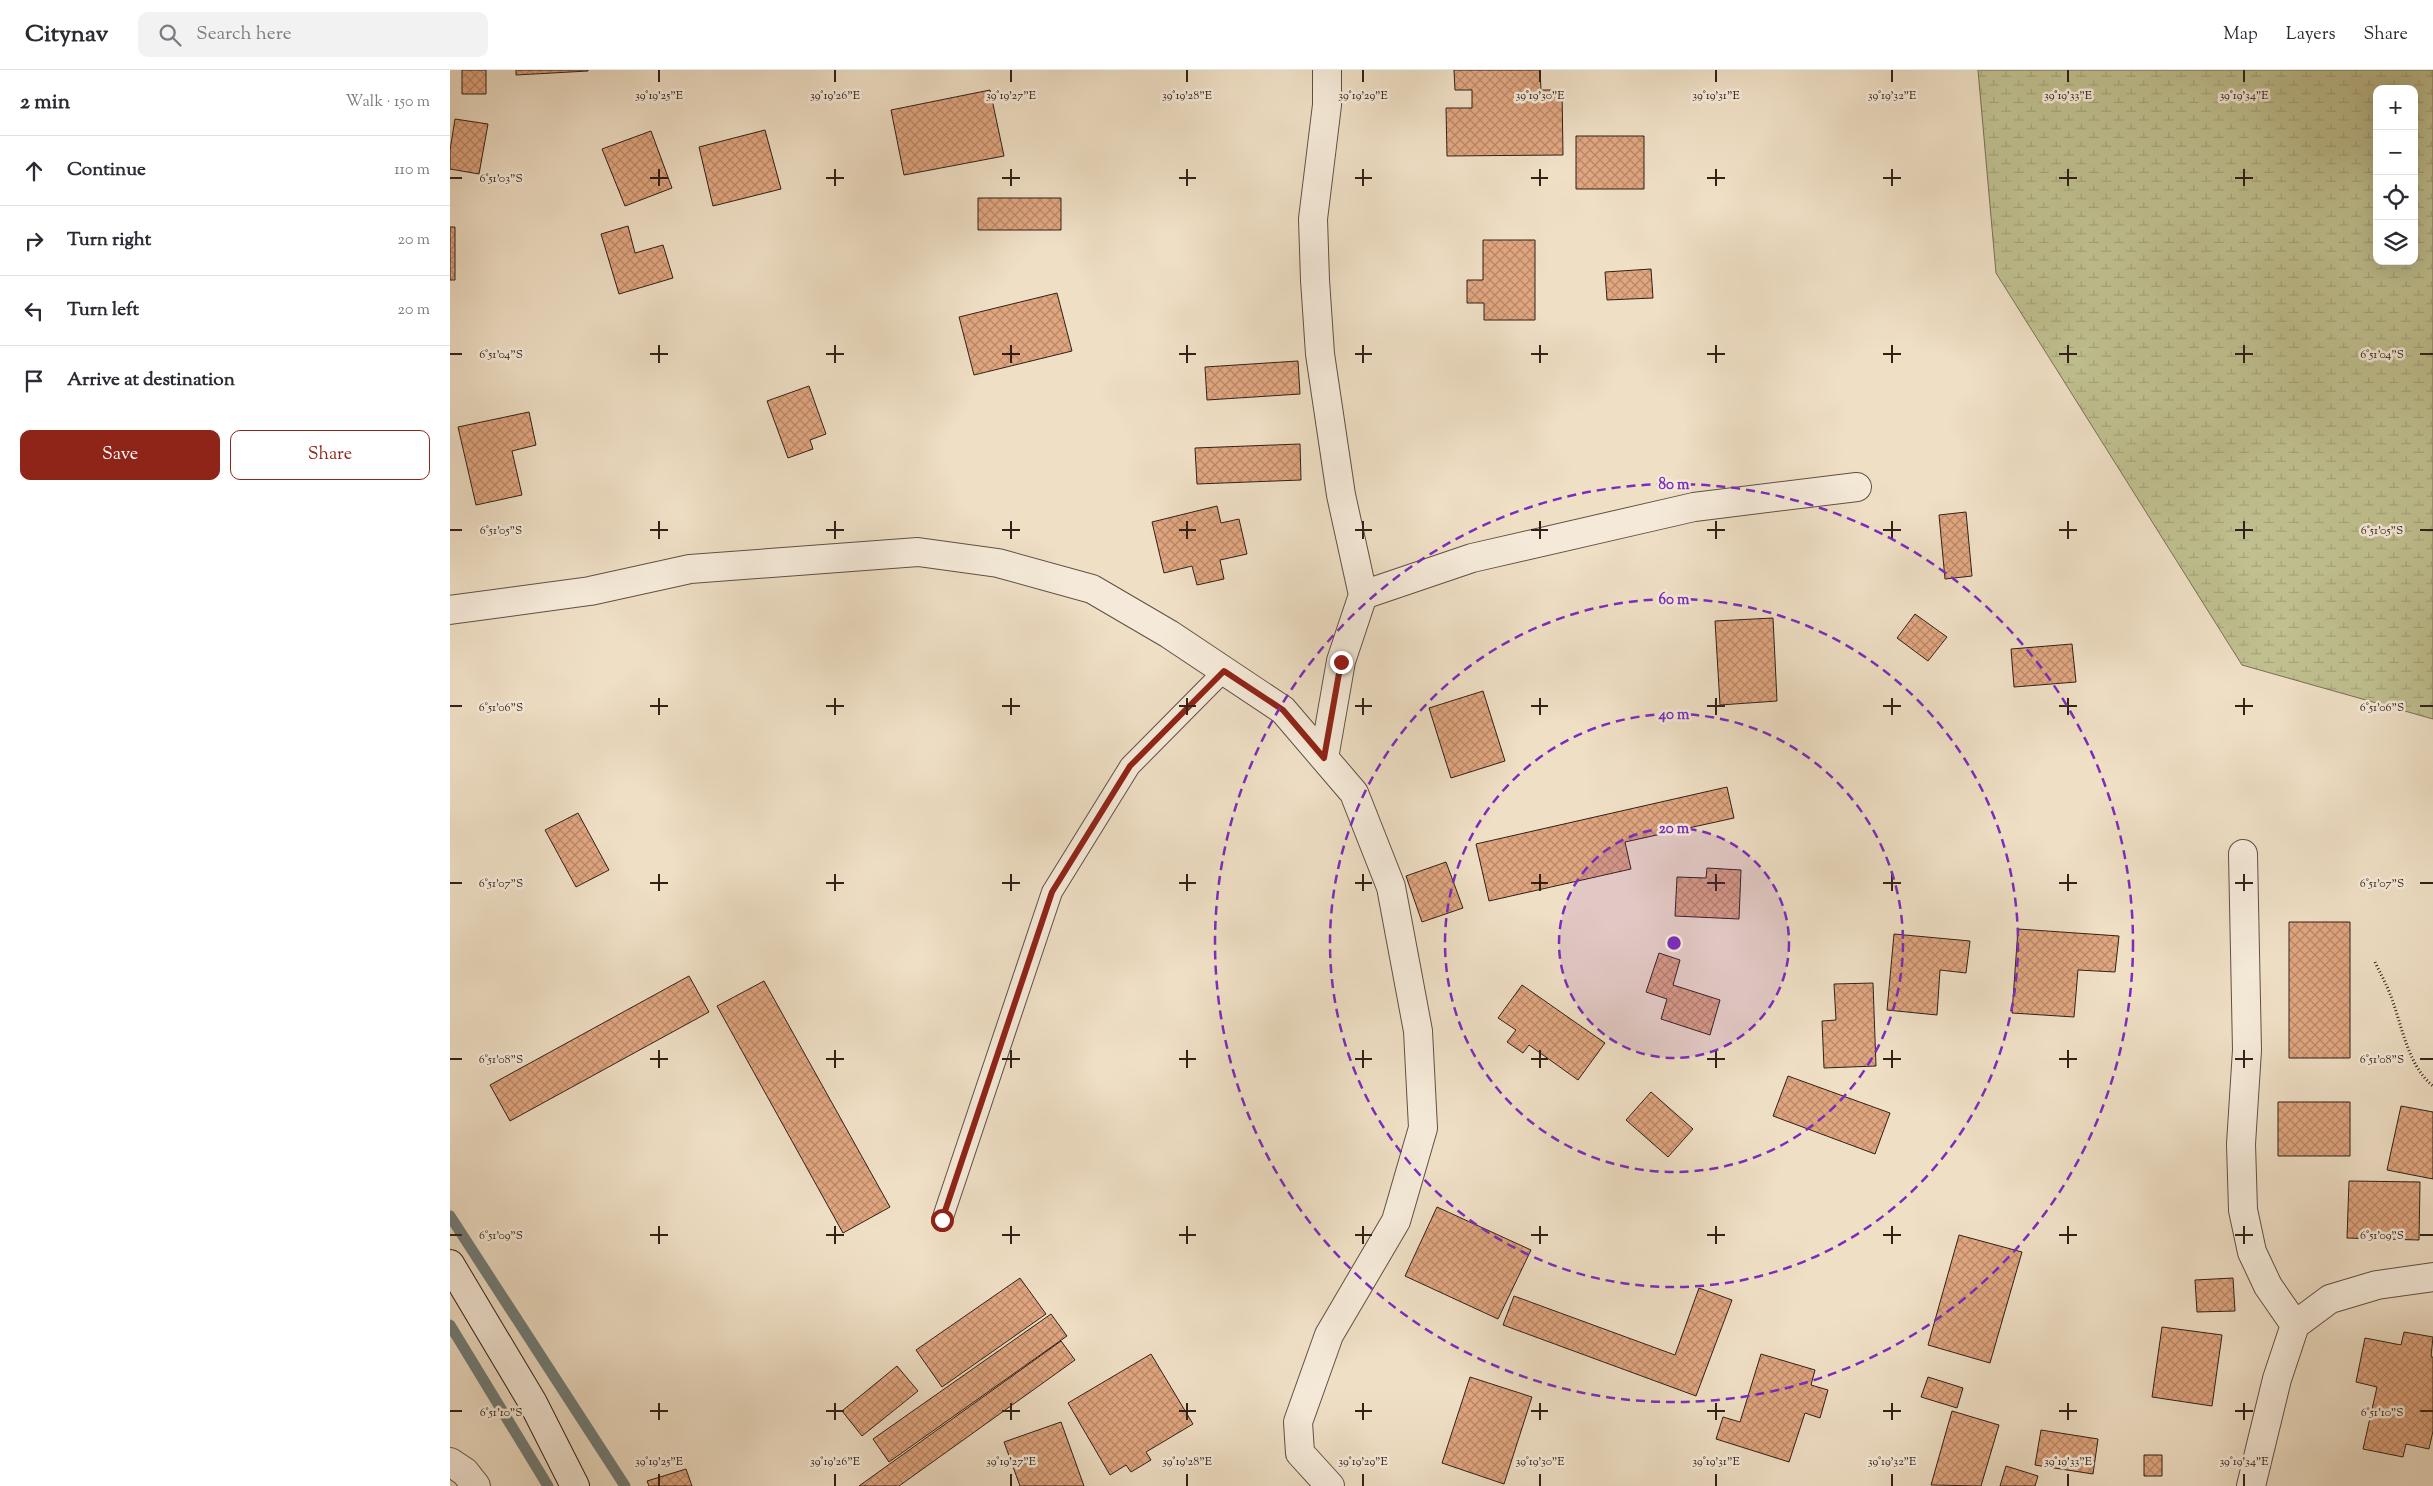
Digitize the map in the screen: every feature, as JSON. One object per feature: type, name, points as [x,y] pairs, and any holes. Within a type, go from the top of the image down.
[{"type":"street","points":[[1324,758],[1341,662],[1363,595],[1341,495],[1320,345],[1313,219],[1327,105],[1327,70]]},
{"type":"street","points":[[1363,595],[1472,558],[1694,507],[1857,487]]},
{"type":"street","points":[[450,610],[590,591],[690,570],[918,552],[998,562],[1092,589],[1169,634],[1283,710],[1354,794],[1391,887],[1418,1031],[1423,1128],[1396,1221],[1329,1335],[1298,1422],[1300,1453],[1330,1486]]},
{"type":"street","points":[[2243,854],[2247,1050],[2241,1144],[2244,1210],[2252,1252],[2268,1286],[2296,1324]]},
{"type":"street","points":[[450,1264],[533,1403],[575,1486]]},
{"type":"street","points":[[2251,1486],[2277,1379],[2296,1324],[2330,1298],[2377,1284],[2433,1277]]},
{"type":"street","points":[[450,1462],[465,1472],[476,1486]]},
{"type":"lane","points":[[942,1220],[1052,892],[1130,766],[1224,671]]},
{"type":"path","points":[[2375,962],[2390,994],[2407,1045],[2424,1078],[2433,1086]]},
{"type":"green space","points":[[1978,70],[2433,70],[2433,719],[2242,665],[1996,273]]},
{"type":"building","points":[[462,70],[486,70],[486,94],[462,94]]},
{"type":"building","points":[[516,70],[588,70],[588,71],[516,75]]},
{"type":"building","points":[[1454,70],[1540,70],[1541,90],[1562,90],[1563,155],[1447,156],[1446,108],[1472,108],[1472,90],[1455,90]]},
{"type":"building","points":[[990,90],[1004,156],[904,175],[891,110]]},
{"type":"building","points":[[455,119],[488,124],[479,174],[450,169],[450,150]]},
{"type":"building","points":[[765,130],[781,189],[713,206],[699,147]]},
{"type":"building","points":[[651,131],[672,188],[625,206],[602,149]]},
{"type":"building","points":[[1576,136],[1644,136],[1644,189],[1576,189]]},
{"type":"building","points":[[978,198],[1061,198],[1061,230],[978,230]]},
{"type":"building","points":[[628,226],[635,253],[663,245],[673,278],[619,294],[601,234]]},
{"type":"building","points":[[450,227],[455,227],[455,280],[450,280]]},
{"type":"building","points":[[1483,240],[1535,240],[1535,320],[1484,320],[1484,303],[1467,303],[1467,280],[1483,280]]},
{"type":"building","points":[[1651,269],[1653,298],[1607,300],[1605,272]]},
{"type":"building","points":[[1057,293],[1072,351],[974,375],[959,317]]},
{"type":"building","points":[[1298,361],[1300,394],[1207,400],[1205,367]]},
{"type":"building","points":[[809,386],[826,434],[810,440],[813,449],[788,458],[767,401]]},
{"type":"building","points":[[529,412],[536,445],[512,451],[522,495],[476,505],[458,427]]},
{"type":"building","points":[[1300,444],[1301,480],[1197,484],[1195,448]]},
{"type":"building","points":[[1217,506],[1221,523],[1239,519],[1247,554],[1220,560],[1224,579],[1197,585],[1192,566],[1164,573],[1152,522]]},
{"type":"building","points":[[1966,512],[1972,576],[1945,579],[1939,515]]},
{"type":"building","points":[[1915,614],[1947,637],[1928,661],[1897,638]]},
{"type":"building","points":[[1773,618],[1777,701],[1720,705],[1715,621]]},
{"type":"building","points":[[2072,644],[2076,682],[2014,687],[2011,649]]},
{"type":"building","points":[[1483,691],[1505,761],[1451,778],[1429,708]]},
{"type":"building","points":[[1727,787],[1734,818],[1625,842],[1631,869],[1489,901],[1476,844]]},
{"type":"building","points":[[578,813],[609,870],[576,887],[545,830]]},
{"type":"building","points":[[1446,862],[1463,908],[1422,922],[1406,876]]},
{"type":"building","points":[[1707,868],[1741,870],[1739,919],[1675,916],[1677,877],[1706,878]]},
{"type":"building","points":[[2289,922],[2350,922],[2350,1058],[2289,1058]]},
{"type":"building","points":[[2018,929],[2119,936],[2115,972],[2078,970],[2074,1017],[2012,1013]]},
{"type":"building","points":[[1894,934],[1970,941],[1966,973],[1940,970],[1937,1015],[1887,1010]]},
{"type":"building","points":[[1659,953],[1680,960],[1673,985],[1720,1000],[1710,1035],[1661,1019],[1667,999],[1646,992]]},
{"type":"building","points":[[689,976],[709,1012],[510,1121],[490,1085]]},
{"type":"building","points":[[764,981],[890,1207],[843,1233],[717,1006]]},
{"type":"building","points":[[1873,983],[1876,1066],[1824,1068],[1822,1021],[1836,1020],[1834,984]]},
{"type":"building","points":[[1522,985],[1605,1043],[1578,1080],[1529,1045],[1523,1053],[1507,1042],[1516,1030],[1498,1018]]},
{"type":"building","points":[[1788,1076],[1890,1113],[1875,1154],[1773,1116]]},
{"type":"building","points":[[1651,1092],[1693,1129],[1668,1157],[1626,1120]]},
{"type":"building","points":[[2278,1102],[2350,1102],[2350,1156],[2278,1156]]},
{"type":"building","points":[[2401,1106],[2433,1112],[2433,1179],[2387,1170]]},
{"type":"building","points":[[2349,1181],[2420,1182],[2419,1240],[2347,1238]]},
{"type":"building","points":[[1437,1207],[1531,1250],[1498,1319],[1405,1276]]},
{"type":"building","points":[[1959,1235],[2022,1252],[1990,1363],[1928,1345]]},
{"type":"building","points":[[1020,1278],[1046,1314],[942,1387],[916,1350]]},
{"type":"building","points":[[2233,1278],[2235,1311],[2197,1312],[2195,1280]]},
{"type":"building","points":[[1699,1288],[1732,1300],[1696,1396],[1503,1325],[1514,1296],[1675,1355]]},
{"type":"building","points":[[1051,1314],[1067,1336],[889,1462],[873,1439]]},
{"type":"building","points":[[2162,1327],[2222,1335],[2212,1406],[2152,1397]]},
{"type":"building","points":[[2404,1332],[2433,1337],[2431,1357],[2433,1357],[2433,1431],[2429,1449],[2406,1444],[2403,1457],[2363,1449],[2377,1387],[2356,1382],[2365,1338],[2401,1345]]},
{"type":"building","points":[[1061,1341],[1075,1360],[899,1486],[859,1486]]},
{"type":"building","points":[[1151,1354],[1193,1424],[1146,1452],[1151,1460],[1131,1472],[1126,1465],[1110,1475],[1068,1403]]},
{"type":"building","points":[[1761,1354],[1815,1370],[1811,1385],[1828,1390],[1820,1418],[1805,1413],[1789,1462],[1716,1439],[1723,1417],[1740,1422]]},
{"type":"building","points":[[897,1366],[918,1391],[862,1436],[842,1411]]},
{"type":"building","points":[[1470,1377],[1532,1397],[1504,1484],[1442,1463]]},
{"type":"building","points":[[1928,1377],[1963,1388],[1957,1408],[1921,1397]]},
{"type":"building","points":[[1952,1411],[1999,1425],[1981,1486],[1931,1485]]},
{"type":"building","points":[[1061,1422],[1084,1486],[1020,1486],[1004,1442]]},
{"type":"building","points":[[2041,1430],[2098,1439],[2093,1474],[2035,1465]]},
{"type":"building","points":[[2144,1455],[2162,1455],[2162,1476],[2144,1476]]},
{"type":"building","points":[[2006,1466],[2038,1476],[2035,1486],[2000,1486]]},
{"type":"building","points":[[686,1469],[692,1486],[649,1486],[647,1481]]},
{"type":"waterway","points":[[450,1216],[625,1486]]},
{"type":"waterway","points":[[450,1325],[548,1486]]},
{"type":"route","points":[[942,1220],[1052,892],[1130,766],[1224,671],[1283,710],[1324,758],[1341,662]]}]
